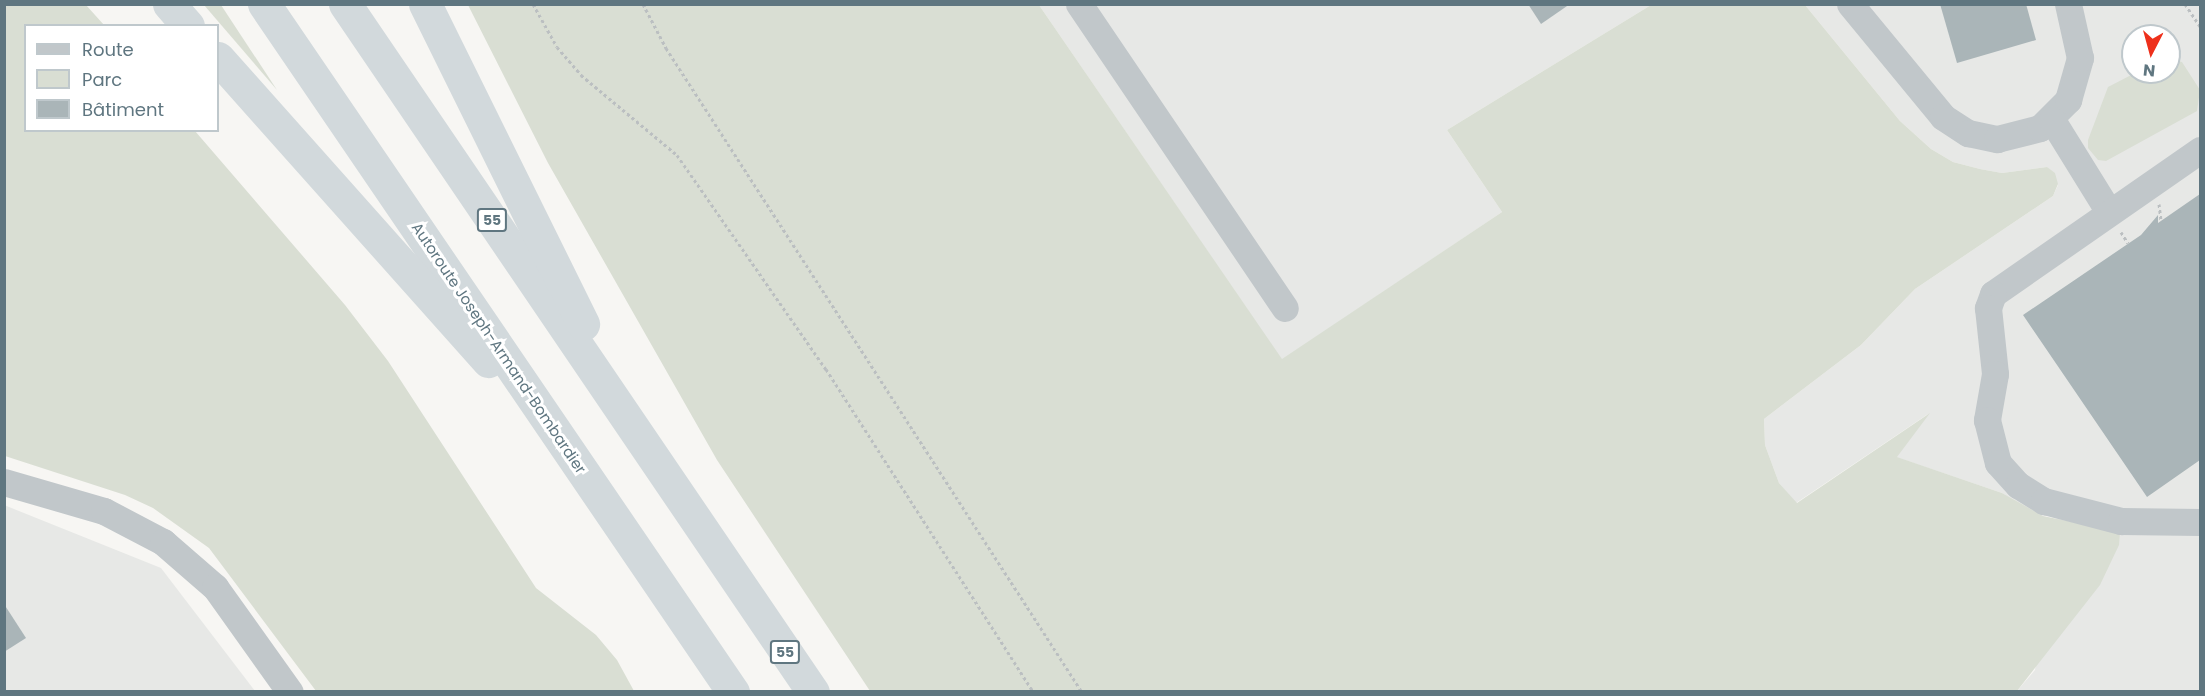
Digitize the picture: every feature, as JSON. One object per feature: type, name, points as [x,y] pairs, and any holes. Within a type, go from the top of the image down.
[{"type":"highway","points":[[169,4],[186,24]]},
{"type":"highway","name":"Autoroute Joseph-Armand-Bombardier","points":[[264,4],[733,692]]},
{"type":"highway","name":"55","points":[[345,4],[813,692]]},
{"type":"highway","points":[[425,4],[639,436]]},
{"type":"highway","points":[[219,59],[430,300],[556,432]]},
{"type":"street","points":[[1079,4],[1285,308]]},
{"type":"street","points":[[1850,4],[1955,126],[1982,137],[2004,138],[2026,134],[2052,120],[2068,100],[2079,67],[2078,41],[2068,4]]},
{"type":"street","points":[[2052,120],[2109,212]]},
{"type":"street","points":[[2200,150],[1993,294],[1988,308],[1995,359],[1987,420],[1992,449],[2007,475],[2018,485],[2063,508],[2121,521],[2200,522]]},
{"type":"street","points":[[4,482],[104,511],[149,533],[177,553],[230,605],[290,692]]},
{"type":"path","points":[[533,4],[558,47],[581,75],[678,155],[832,378],[1033,692]]},
{"type":"path","points":[[643,4],[685,78],[1082,692]]},
{"type":"path","points":[[2185,4],[2200,24]]},
{"type":"shaded area","points":[[1039,5],[1651,5],[1447,130],[1502,212],[1282,360]]},
{"type":"shaded area","points":[[1805,5],[2200,5],[2200,691],[2017,691],[2035,670],[2058,519],[2028,510],[2002,493],[1896,457],[1928,414],[1796,503],[1779,483],[1765,445],[1764,419],[1861,345],[1915,289],[2053,196],[2058,185],[2047,167],[2002,173],[1953,162],[1931,149],[1900,121]]},
{"type":"shaded area","points":[[4,505],[161,568],[255,691],[5,691]]},
{"type":"green space","points":[[5,4],[86,5],[103,24],[24,24],[24,132],[196,132],[345,305],[388,361],[536,588],[596,635],[617,660],[634,691],[316,691],[209,548],[153,508],[125,495],[5,456]]},
{"type":"green space","points":[[204,5],[221,5],[277,90]]},
{"type":"green space","points":[[468,5],[1039,5],[1282,359],[1502,212],[1447,130],[1651,5],[1805,5],[1900,121],[1931,149],[1953,162],[2002,173],[2047,167],[2055,173],[2058,184],[2053,196],[1915,289],[1861,345],[1764,419],[1765,445],[1779,483],[1797,503],[1930,413],[1897,457],[2002,493],[2043,516],[2120,532],[2119,545],[2100,585],[2017,691],[870,691],[717,460],[548,163]]},
{"type":"green space","points":[[2182,62],[2200,90],[2197,111],[2106,161],[2098,160],[2088,148],[2088,140],[2108,87],[2121,80],[2121,84],[2181,84]]},
{"type":"building","points":[[1528,4],[1570,4],[1541,24]]},
{"type":"building","points":[[1940,4],[2026,4],[2036,40],[1957,63]]},
{"type":"building","points":[[2200,194],[2200,460],[2147,497],[2023,315],[2141,235],[2158,215],[2158,223]]},
{"type":"building","points":[[4,604],[26,638],[4,652]]}]
